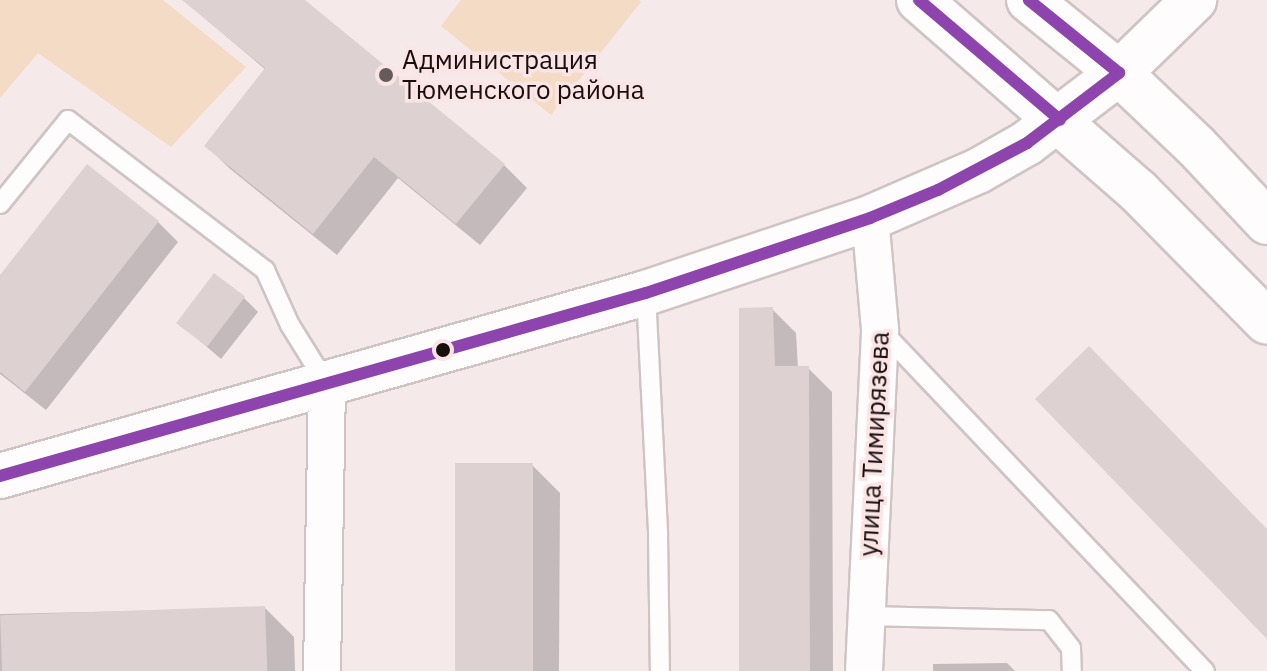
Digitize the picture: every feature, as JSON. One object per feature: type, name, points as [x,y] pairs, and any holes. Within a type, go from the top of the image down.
[{"type":"street","points":[[919,0],[1139,192],[1267,322]]},
{"type":"street","points":[[1029,0],[1119,73],[1196,146],[1267,222]]},
{"type":"street","points":[[0,476],[646,293],[870,218],[978,171],[1060,120],[1119,73],[1194,0]]},
{"type":"street","name":"улица Тимирязева","points":[[864,671],[880,329],[870,218]]},
{"type":"street","points":[[322,671],[327,385]]},
{"type":"lane","points":[[0,204],[68,120],[265,270],[290,325],[327,385]]},
{"type":"lane","points":[[646,293],[658,535],[660,671]]},
{"type":"lane","points":[[880,329],[1205,671]]},
{"type":"lane","points":[[866,616],[1049,620],[1071,648],[1072,671]]},
{"type":"shaded area","points":[[0,0],[163,0],[246,67],[171,147],[38,53],[0,98]]},
{"type":"shaded area","points":[[461,0],[641,2],[551,115],[441,26]]},
{"type":"building","points":[[182,0],[305,0],[505,164],[456,224],[374,157],[313,234],[204,146],[265,68]]},
{"type":"building","points":[[87,164],[159,221],[25,392],[0,372],[0,275]]},
{"type":"building","points":[[214,273],[245,296],[207,347],[176,323]]},
{"type":"building","points":[[773,307],[775,366],[809,366],[810,671],[739,671],[739,308]]},
{"type":"building","points":[[1089,346],[1267,529],[1267,639],[1035,399]]},
{"type":"building","points":[[455,463],[533,463],[533,671],[455,671]]},
{"type":"building","points":[[265,606],[267,671],[2,671],[0,615]]},
{"type":"transit line","points":[[919,0],[1060,120]]},
{"type":"transit line","points":[[0,476],[646,293],[870,218],[938,190],[1027,143],[1119,73],[1029,0]]},
{"type":"place","name":"Администрация Тюменского района","points":[[386,75]]}]
